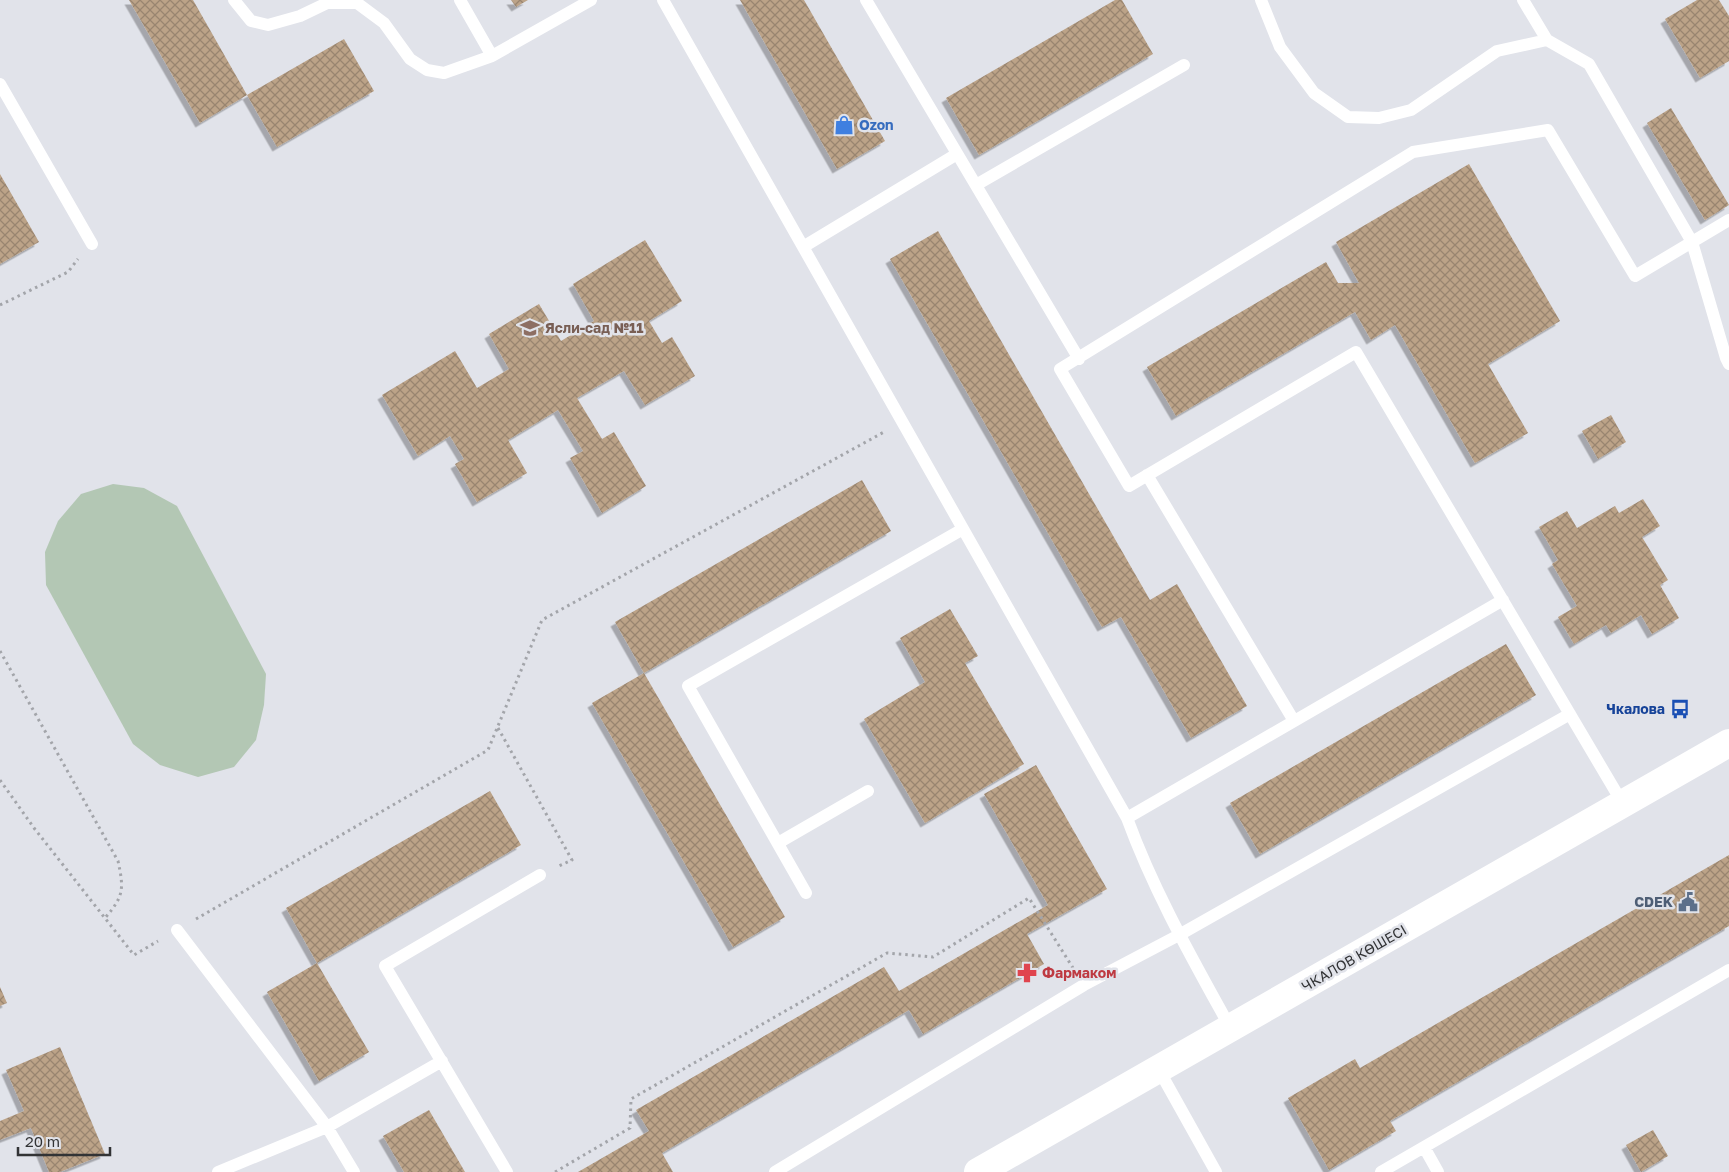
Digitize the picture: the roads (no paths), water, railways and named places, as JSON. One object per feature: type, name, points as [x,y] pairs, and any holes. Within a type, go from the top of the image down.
[{"type":"street","name":"ЧКАЛОВ КӨШЕСІ","points":[[978,1172],[1729,743]]},
{"type":"lane","points":[[234,0],[250,22],[268,25],[300,16],[327,3],[357,3],[384,23],[410,59],[428,70],[444,73],[492,56],[591,0]]},
{"type":"lane","points":[[460,0],[492,56]]},
{"type":"lane","points":[[663,0],[1127,818],[1141,855],[1179,936],[1231,1029]]},
{"type":"lane","points":[[866,0],[1079,359]]},
{"type":"lane","points":[[1261,0],[1280,47],[1314,93],[1348,117],[1379,118],[1411,110],[1497,51],[1547,40]]},
{"type":"lane","points":[[1523,0],[1547,40],[1589,64],[1692,242],[1729,364]]},
{"type":"lane","points":[[976,185],[1184,65]]},
{"type":"lane","points":[[0,84],[92,244]]},
{"type":"lane","points":[[1622,804],[1356,352],[1129,486],[1060,369],[1413,152],[1548,130],[1635,276],[1729,220]]},
{"type":"lane","points":[[803,247],[957,154]]},
{"type":"lane","points":[[1147,475],[1294,721]]},
{"type":"lane","points":[[806,893],[688,686],[963,528]]},
{"type":"lane","points":[[1127,818],[1503,600]]},
{"type":"lane","points":[[775,1172],[1084,985],[1179,936],[1570,714]]},
{"type":"lane","points":[[778,844],[868,791]]},
{"type":"lane","points":[[507,1172],[386,966],[540,875]]},
{"type":"lane","points":[[177,930],[327,1128],[354,1172]]},
{"type":"lane","points":[[1382,1172],[1729,970]]},
{"type":"lane","points":[[218,1172],[327,1128],[442,1061]]},
{"type":"lane","points":[[1159,1070],[1216,1172]]},
{"type":"lane","points":[[1424,1148],[1438,1172]]},
{"type":"place","name":"Ozon","points":[[844,125]]},
{"type":"place","name":"Ясли-сад №11","points":[[530,328]]},
{"type":"place","name":"Чкалова","points":[[1680,709]]},
{"type":"place","name":"CDEK","points":[[1688,902]]},
{"type":"place","name":"Фармаком","points":[[1027,973]]}]
